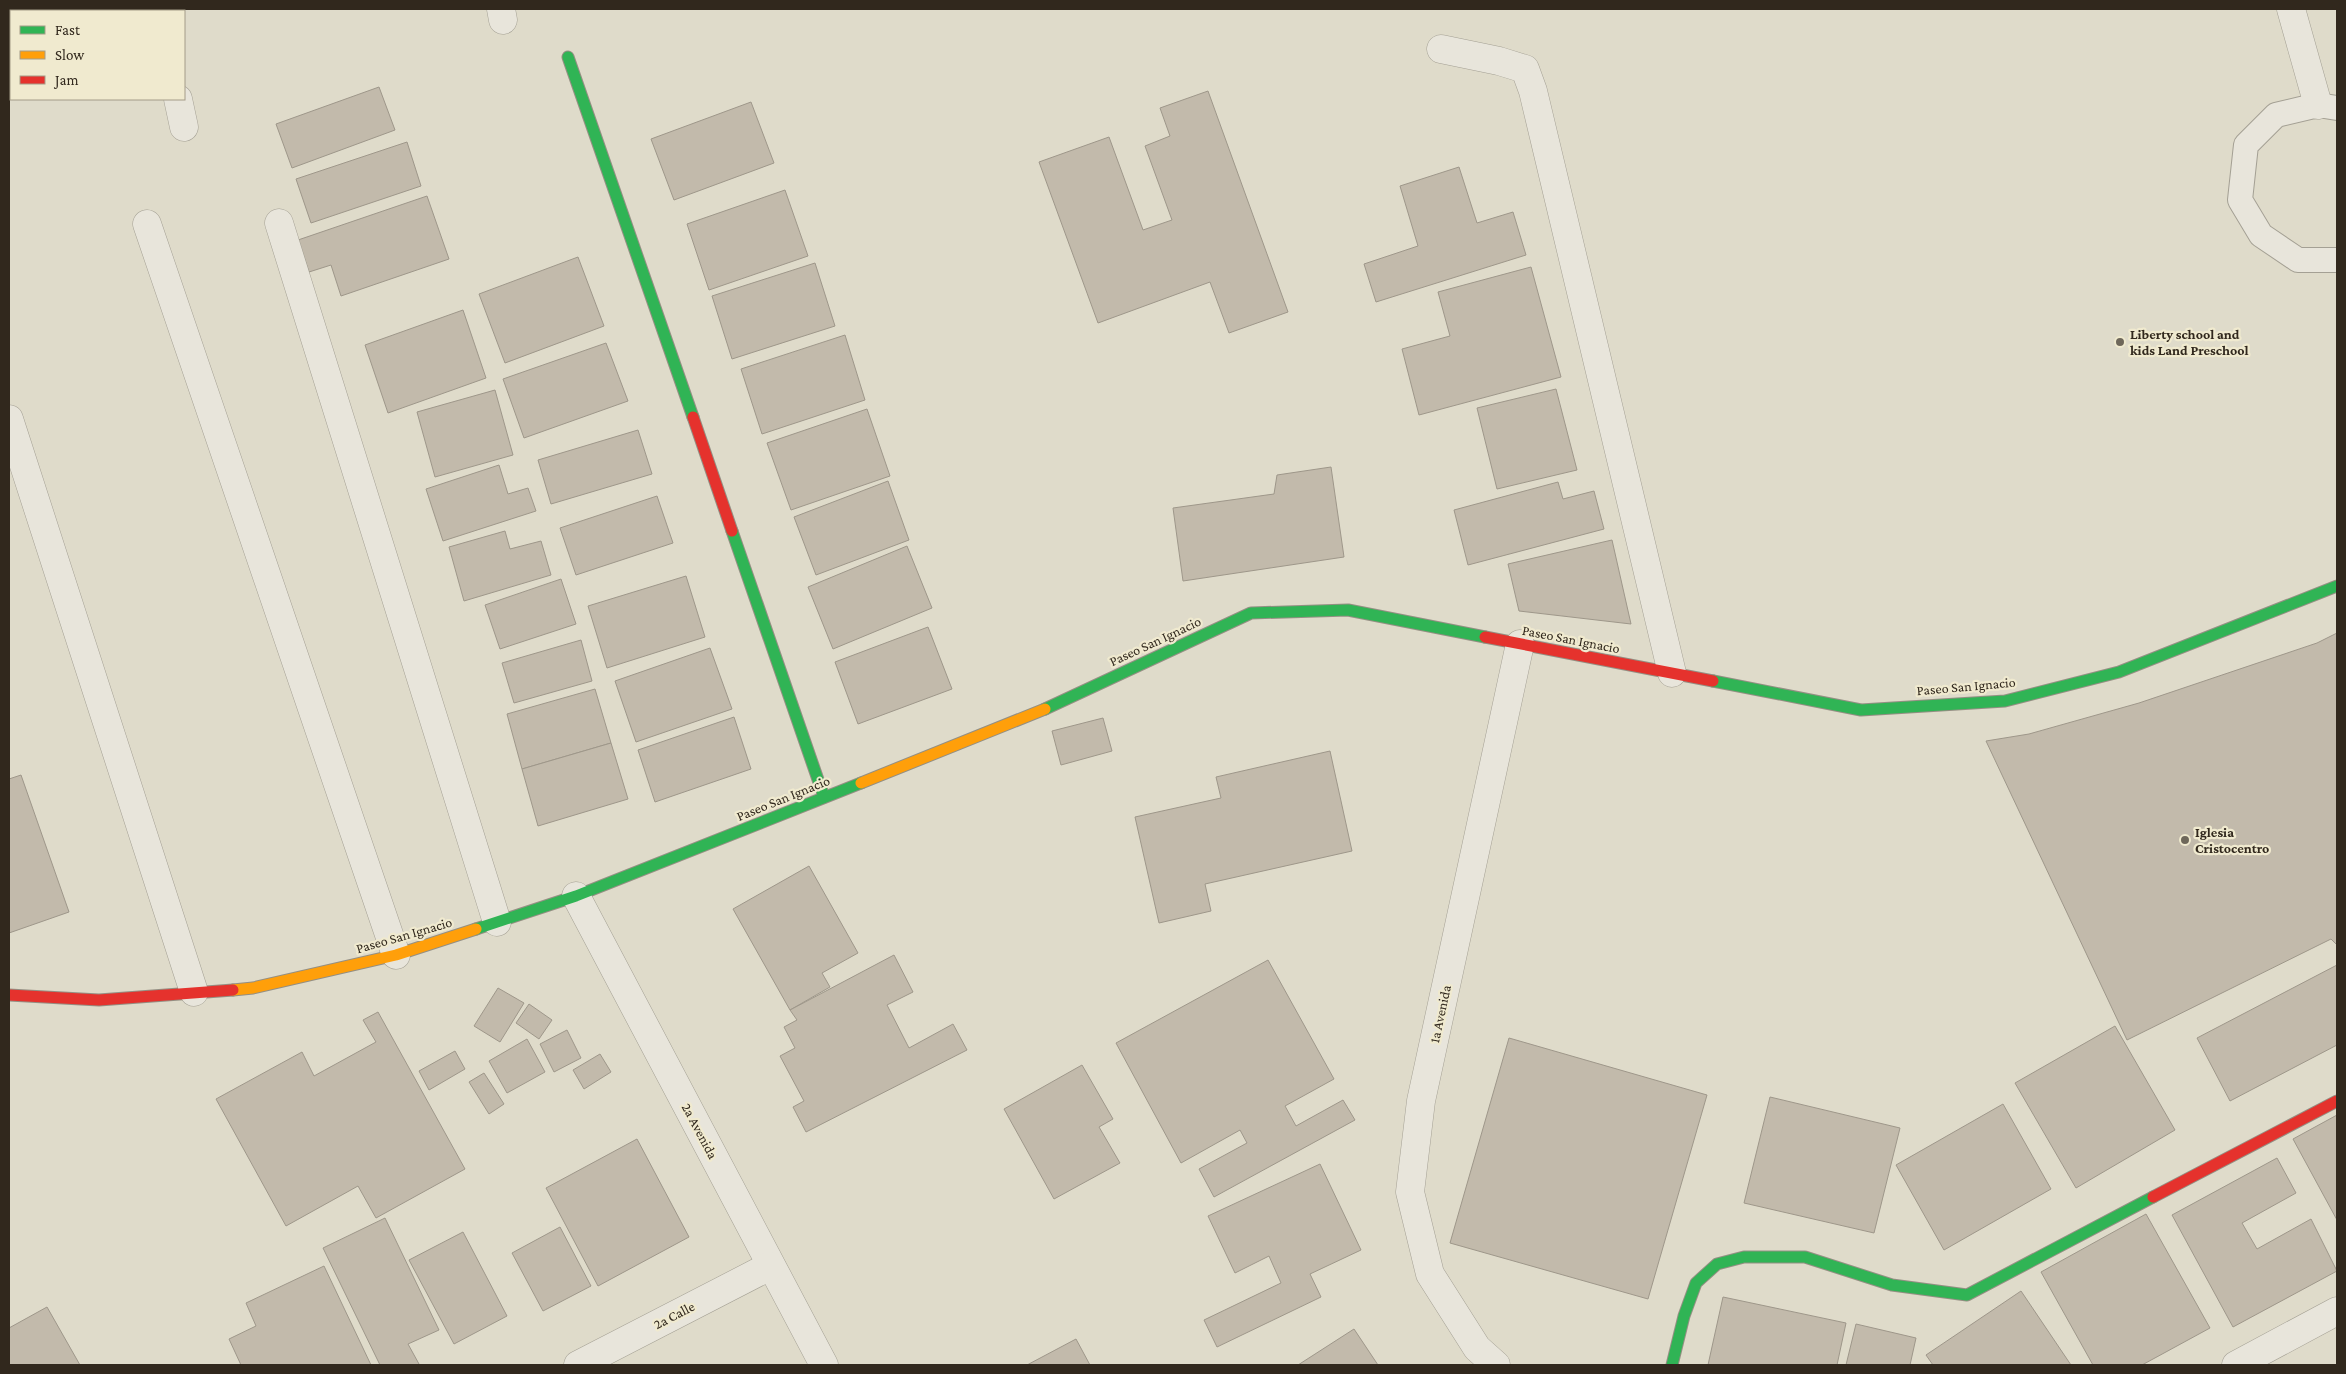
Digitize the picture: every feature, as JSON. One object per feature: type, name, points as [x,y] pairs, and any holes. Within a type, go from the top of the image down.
[{"type":"street","points":[[2291,9],[2328,106]]},
{"type":"street","points":[[1441,49],[1500,60],[1526,69],[1533,91],[1672,673]]},
{"type":"street","points":[[568,57],[824,798]]},
{"type":"street","points":[[178,100],[184,127]]},
{"type":"street","points":[[280,223],[497,922]]},
{"type":"street","points":[[147,224],[396,955]]},
{"type":"street","points":[[9,420],[194,992]]},
{"type":"street","name":"Paseo San Ignacio","points":[[9,995],[99,1000],[253,988],[396,955],[576,896],[824,798],[1033,714],[1252,613],[1348,610],[1862,710],[2005,701],[2119,672],[2337,586]]},
{"type":"street","name":"1a Avenida","points":[[1496,1365],[1477,1348],[1430,1274],[1410,1192],[1421,1101],[1520,644]]},
{"type":"street","name":"2a Avenida","points":[[576,896],[824,1365]]},
{"type":"street","points":[[1672,1365],[1696,1283],[1717,1264],[1744,1257],[1804,1258],[1892,1285],[1967,1295],[2337,1101]]},
{"type":"street","name":"2a Calle","points":[[578,1365],[770,1266]]},
{"type":"street","points":[[2236,1365],[2337,1311]]},
{"type":"lane","points":[[2328,106],[2276,115],[2246,145],[2240,200],[2261,234],[2298,260],[2337,260]]},
{"type":"building","points":[[379,87],[395,130],[292,168],[276,124]]},
{"type":"building","points":[[1208,91],[1288,312],[1229,333],[1210,282],[1098,323],[1039,162],[1109,137],[1143,230],[1172,220],[1145,146],[1170,136],[1160,108]]},
{"type":"building","points":[[751,102],[774,163],[674,200],[651,139]]},
{"type":"building","points":[[407,142],[421,186],[311,223],[296,179]]},
{"type":"building","points":[[1459,167],[1477,223],[1513,212],[1526,255],[1376,302],[1364,264],[1418,246],[1400,186]]},
{"type":"building","points":[[785,190],[808,256],[709,290],[687,224]]},
{"type":"building","points":[[427,196],[449,259],[341,296],[331,265],[309,272],[298,240]]},
{"type":"building","points":[[578,257],[604,326],[505,363],[479,294]]},
{"type":"building","points":[[815,263],[835,326],[732,359],[712,296]]},
{"type":"building","points":[[1531,267],[1561,377],[1419,415],[1402,349],[1450,336],[1438,292]]},
{"type":"building","points":[[463,310],[486,378],[388,413],[365,345]]},
{"type":"building","points":[[845,335],[865,400],[762,434],[741,369]]},
{"type":"building","points":[[606,343],[628,401],[524,438],[503,379]]},
{"type":"building","points":[[1556,389],[1577,470],[1497,489],[1477,408]]},
{"type":"building","points":[[495,390],[513,455],[435,477],[417,412]]},
{"type":"building","points":[[867,409],[890,476],[791,510],[767,443]]},
{"type":"building","points":[[638,430],[652,474],[551,504],[538,460]]},
{"type":"building","points":[[499,465],[508,494],[528,488],[536,511],[443,541],[426,489]]},
{"type":"building","points":[[1331,467],[1344,557],[1183,581],[1173,508],[1274,494],[1277,475]]},
{"type":"building","points":[[888,481],[909,540],[816,575],[794,517]]},
{"type":"building","points":[[1558,482],[1563,499],[1594,491],[1604,529],[1468,565],[1454,510]]},
{"type":"building","points":[[657,496],[673,543],[576,575],[560,528]]},
{"type":"building","points":[[505,531],[510,549],[541,541],[551,575],[464,601],[449,547]]},
{"type":"building","points":[[1612,540],[1631,624],[1519,611],[1508,564]]},
{"type":"building","points":[[907,546],[932,608],[833,649],[808,587]]},
{"type":"building","points":[[686,576],[705,637],[607,668],[588,606]]},
{"type":"building","points":[[561,579],[576,624],[500,649],[485,605]]},
{"type":"building","points":[[928,627],[952,689],[858,724],[835,662]]},
{"type":"building","name":"Iglesia Cristocentro","points":[[2337,633],[2337,945],[2331,939],[2127,1040],[1986,741],[2029,734],[2139,703],[2317,643]]},
{"type":"building","points":[[581,640],[592,681],[514,703],[502,663]]},
{"type":"building","points":[[710,648],[732,709],[636,742],[615,681]]},
{"type":"building","points":[[595,689],[611,743],[522,769],[507,714]]},
{"type":"building","points":[[734,717],[751,769],[655,802],[638,750]]},
{"type":"building","points":[[1103,718],[1112,751],[1061,765],[1052,731]]},
{"type":"building","points":[[611,743],[628,799],[538,826],[522,769]]},
{"type":"building","points":[[1330,751],[1352,851],[1205,884],[1211,911],[1159,923],[1135,817],[1221,798],[1216,777]]},
{"type":"building","points":[[21,775],[69,912],[9,933],[9,779]]},
{"type":"building","points":[[809,866],[858,953],[822,973],[830,987],[790,1010],[733,909]]},
{"type":"building","points":[[894,955],[913,992],[887,1005],[909,1048],[953,1024],[967,1050],[806,1132],[793,1107],[804,1101],[780,1056],[795,1048],[784,1027],[797,1020],[790,1010]]},
{"type":"building","points":[[1268,960],[1334,1079],[1285,1106],[1296,1126],[1343,1100],[1355,1120],[1214,1197],[1199,1169],[1247,1143],[1240,1130],[1181,1163],[1116,1043]]},
{"type":"building","points":[[2337,965],[2337,1045],[2230,1101],[2197,1038]]},
{"type":"building","points":[[498,988],[524,1003],[500,1042],[474,1026]]},
{"type":"building","points":[[529,1004],[552,1020],[539,1039],[516,1023]]},
{"type":"building","points":[[378,1012],[465,1169],[376,1218],[358,1186],[286,1226],[216,1099],[302,1052],[314,1076],[376,1042],[363,1020]]},
{"type":"building","points":[[2115,1026],[2175,1130],[2076,1188],[2015,1083]]},
{"type":"building","points":[[567,1030],[581,1058],[554,1072],[540,1044]]},
{"type":"building","points":[[1509,1038],[1707,1095],[1648,1299],[1450,1243]]},
{"type":"building","points":[[527,1039],[545,1072],[507,1093],[489,1061]]},
{"type":"building","points":[[455,1051],[465,1069],[429,1090],[419,1071]]},
{"type":"building","points":[[600,1054],[611,1072],[584,1089],[573,1070]]},
{"type":"building","points":[[1082,1065],[1113,1119],[1099,1127],[1120,1163],[1054,1199],[1004,1109]]},
{"type":"building","points":[[484,1073],[504,1104],[489,1114],[469,1082]]},
{"type":"building","points":[[1770,1097],[1900,1128],[1874,1233],[1744,1203]]},
{"type":"building","points":[[2003,1104],[2051,1189],[1944,1250],[1896,1165]]},
{"type":"building","points":[[2337,1115],[2337,1220],[2293,1139]]},
{"type":"building","points":[[637,1139],[689,1237],[598,1286],[546,1188]]},
{"type":"building","points":[[2277,1158],[2296,1193],[2242,1223],[2257,1249],[2311,1219],[2337,1271],[2233,1327],[2172,1215]]},
{"type":"building","points":[[1320,1164],[1361,1250],[1310,1274],[1321,1297],[1217,1347],[1204,1320],[1281,1283],[1269,1256],[1235,1273],[1208,1216]]},
{"type":"building","points":[[2146,1214],[2210,1328],[2142,1365],[2093,1365],[2041,1272]]},
{"type":"building","points":[[385,1218],[439,1330],[408,1344],[419,1364],[416,1365],[380,1365],[323,1248]]},
{"type":"building","points":[[560,1227],[591,1286],[543,1311],[512,1253]]},
{"type":"building","points":[[463,1232],[507,1316],[454,1344],[409,1260]]},
{"type":"building","points":[[324,1266],[371,1365],[241,1365],[229,1339],[256,1326],[246,1303]]},
{"type":"building","points":[[2021,1291],[2071,1365],[1933,1365],[1926,1355]]},
{"type":"building","points":[[1723,1297],[1846,1323],[1837,1365],[1708,1365]]},
{"type":"building","points":[[47,1307],[80,1365],[9,1365],[9,1328]]},
{"type":"building","points":[[1856,1324],[1916,1338],[1910,1365],[1846,1365]]},
{"type":"building","points":[[1354,1329],[1378,1365],[1298,1365]]},
{"type":"building","points":[[1076,1339],[1090,1365],[1027,1365]]},
{"type":"traffic: fast","points":[[568,57],[693,417]]},
{"type":"traffic: fast","points":[[732,531],[824,797]]},
{"type":"traffic: fast","points":[[1713,681],[1861,710],[2005,701],[2119,672],[2337,586]]},
{"type":"traffic: fast","points":[[1045,709],[1251,613],[1348,610],[1485,637]]},
{"type":"traffic: fast","points":[[476,929],[576,896],[861,783]]},
{"type":"traffic: fast","points":[[1672,1365],[1684,1316],[1696,1283],[1717,1264],[1744,1257],[1805,1257],[1892,1285],[1967,1295],[2153,1197]]},
{"type":"traffic: slow","points":[[861,783],[1045,709]]},
{"type":"traffic: slow","points":[[233,990],[253,988],[396,955],[476,929]]},
{"type":"traffic: jam","points":[[693,417],[732,531]]},
{"type":"traffic: jam","points":[[1485,637],[1713,681]]},
{"type":"traffic: jam","points":[[9,995],[99,1000],[233,990]]},
{"type":"traffic: jam","points":[[2153,1197],[2337,1101]]},
{"type":"place","name":"Liberty school and kids Land Preschool","points":[[2120,342]]},
{"type":"place","name":"Iglesia Cristocentro","points":[[2185,840]]}]
